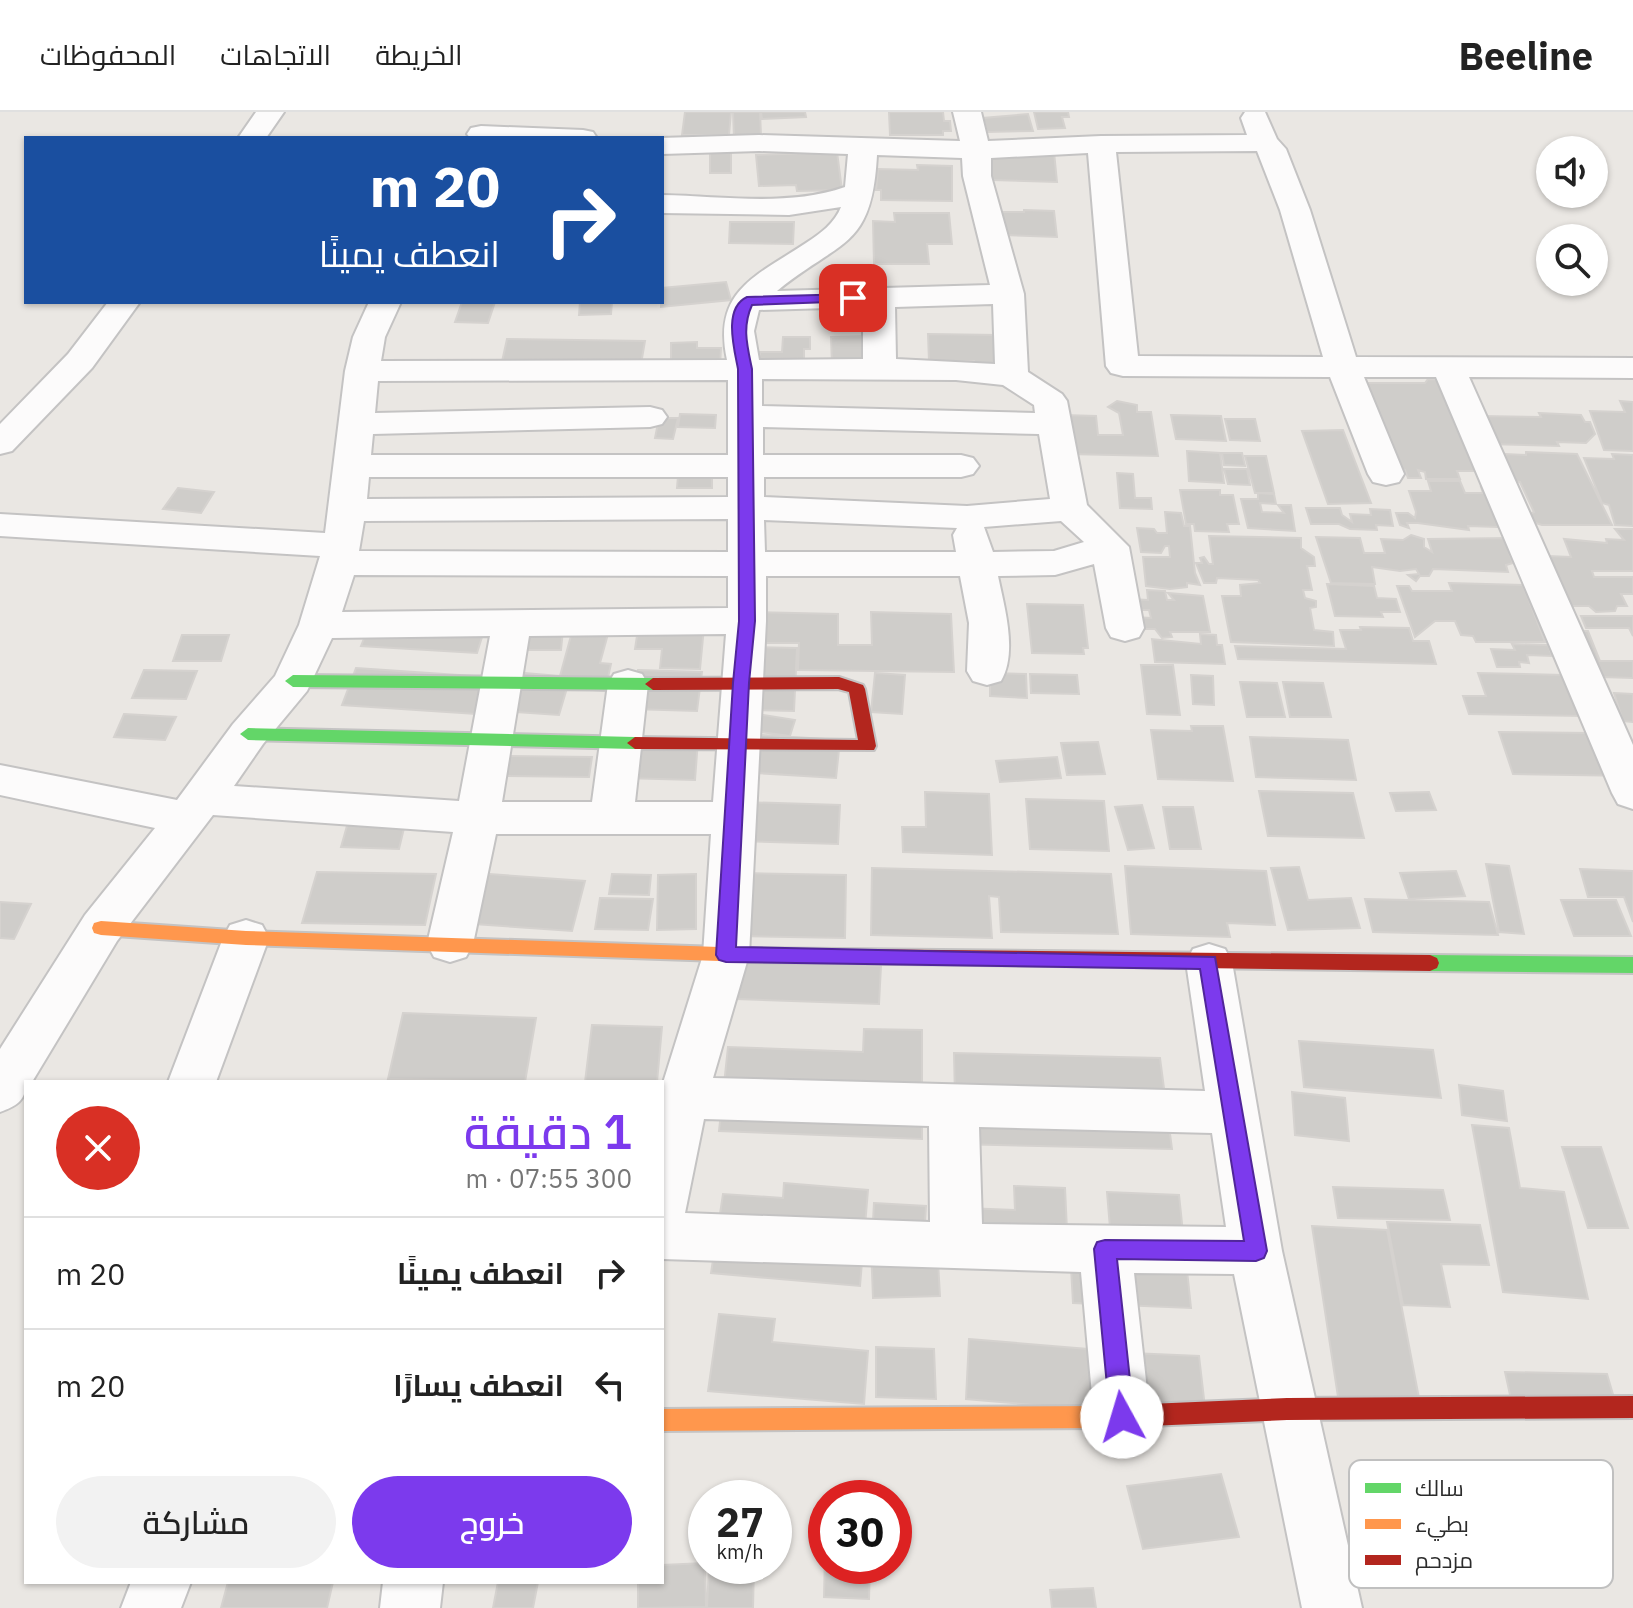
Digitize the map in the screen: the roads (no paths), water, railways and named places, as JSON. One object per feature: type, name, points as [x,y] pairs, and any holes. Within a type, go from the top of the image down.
[{"type":"street","points":[[253,136],[270,112]]},
{"type":"street","points":[[967,112],[976,150],[977,176],[1008,294],[1012,376]]},
{"type":"street","points":[[1253,112],[1264,143],[1272,149],[1295,210],[1343,367],[1386,474]]},
{"type":"street","points":[[482,128],[563,136]]},
{"type":"street","points":[[664,146],[759,143],[863,149],[976,150],[1101,144],[1264,143]]},
{"type":"street","points":[[1101,144],[1123,366],[1633,368]]},
{"type":"street","points":[[664,1197],[683,1098],[726,955],[747,621],[745,369],[739,319],[747,301],[801,258],[827,243],[850,220],[859,192],[863,149]]},
{"type":"street","points":[[664,204],[795,205],[841,201],[859,192]]},
{"type":"street","points":[[747,301],[1008,294]]},
{"type":"street","points":[[879,297],[880,369]]},
{"type":"street","points":[[0,444],[80,361],[123,304]]},
{"type":"street","points":[[0,1091],[101,928],[248,734],[293,681],[318,625],[343,540],[362,371],[369,337],[384,304]]},
{"type":"street","points":[[1448,367],[1633,793]]},
{"type":"street","points":[[362,371],[880,369],[956,370],[1012,376],[1050,401],[1070,509],[1110,547],[1125,628]]},
{"type":"street","points":[[634,621],[641,565],[652,370]]},
{"type":"street","points":[[956,370],[967,517],[988,623],[987,671]]},
{"type":"street","points":[[532,565],[540,465],[558,371]]},
{"type":"street","points":[[746,416],[1052,424]]},
{"type":"street","points":[[357,424],[650,417]]},
{"type":"street","points":[[859,420],[856,466],[859,564]]},
{"type":"street","points":[[351,466],[961,466]]},
{"type":"street","points":[[343,540],[537,511],[747,508],[967,517],[1070,509]]},
{"type":"street","points":[[0,525],[343,540],[532,565],[1055,563],[1110,547]]},
{"type":"street","points":[[318,625],[747,621]]},
{"type":"street","points":[[450,944],[479,818],[511,622]]},
{"type":"street","points":[[248,734],[738,746],[868,746],[857,689],[839,683],[503,685],[293,681]]},
{"type":"street","points":[[612,817],[628,684]]},
{"type":"street","points":[[0,780],[194,808],[479,818],[733,818]]},
{"type":"street","points":[[101,928],[246,938],[726,955],[1633,965]]},
{"type":"street","points":[[193,1080],[246,938]]},
{"type":"street","points":[[1209,962],[1256,1251],[1287,1409],[1332,1608]]},
{"type":"street","points":[[683,1098],[1235,1113]]},
{"type":"street","points":[[953,1105],[957,1247]]},
{"type":"street","points":[[664,1236],[957,1247],[1256,1251]]},
{"type":"street","points":[[1105,1249],[1122,1417]]},
{"type":"street","points":[[664,1420],[1122,1417],[1287,1409],[1633,1407]]},
{"type":"street","points":[[151,1608],[160,1584]]},
{"type":"street","points":[[410,1608],[413,1584]]}]
